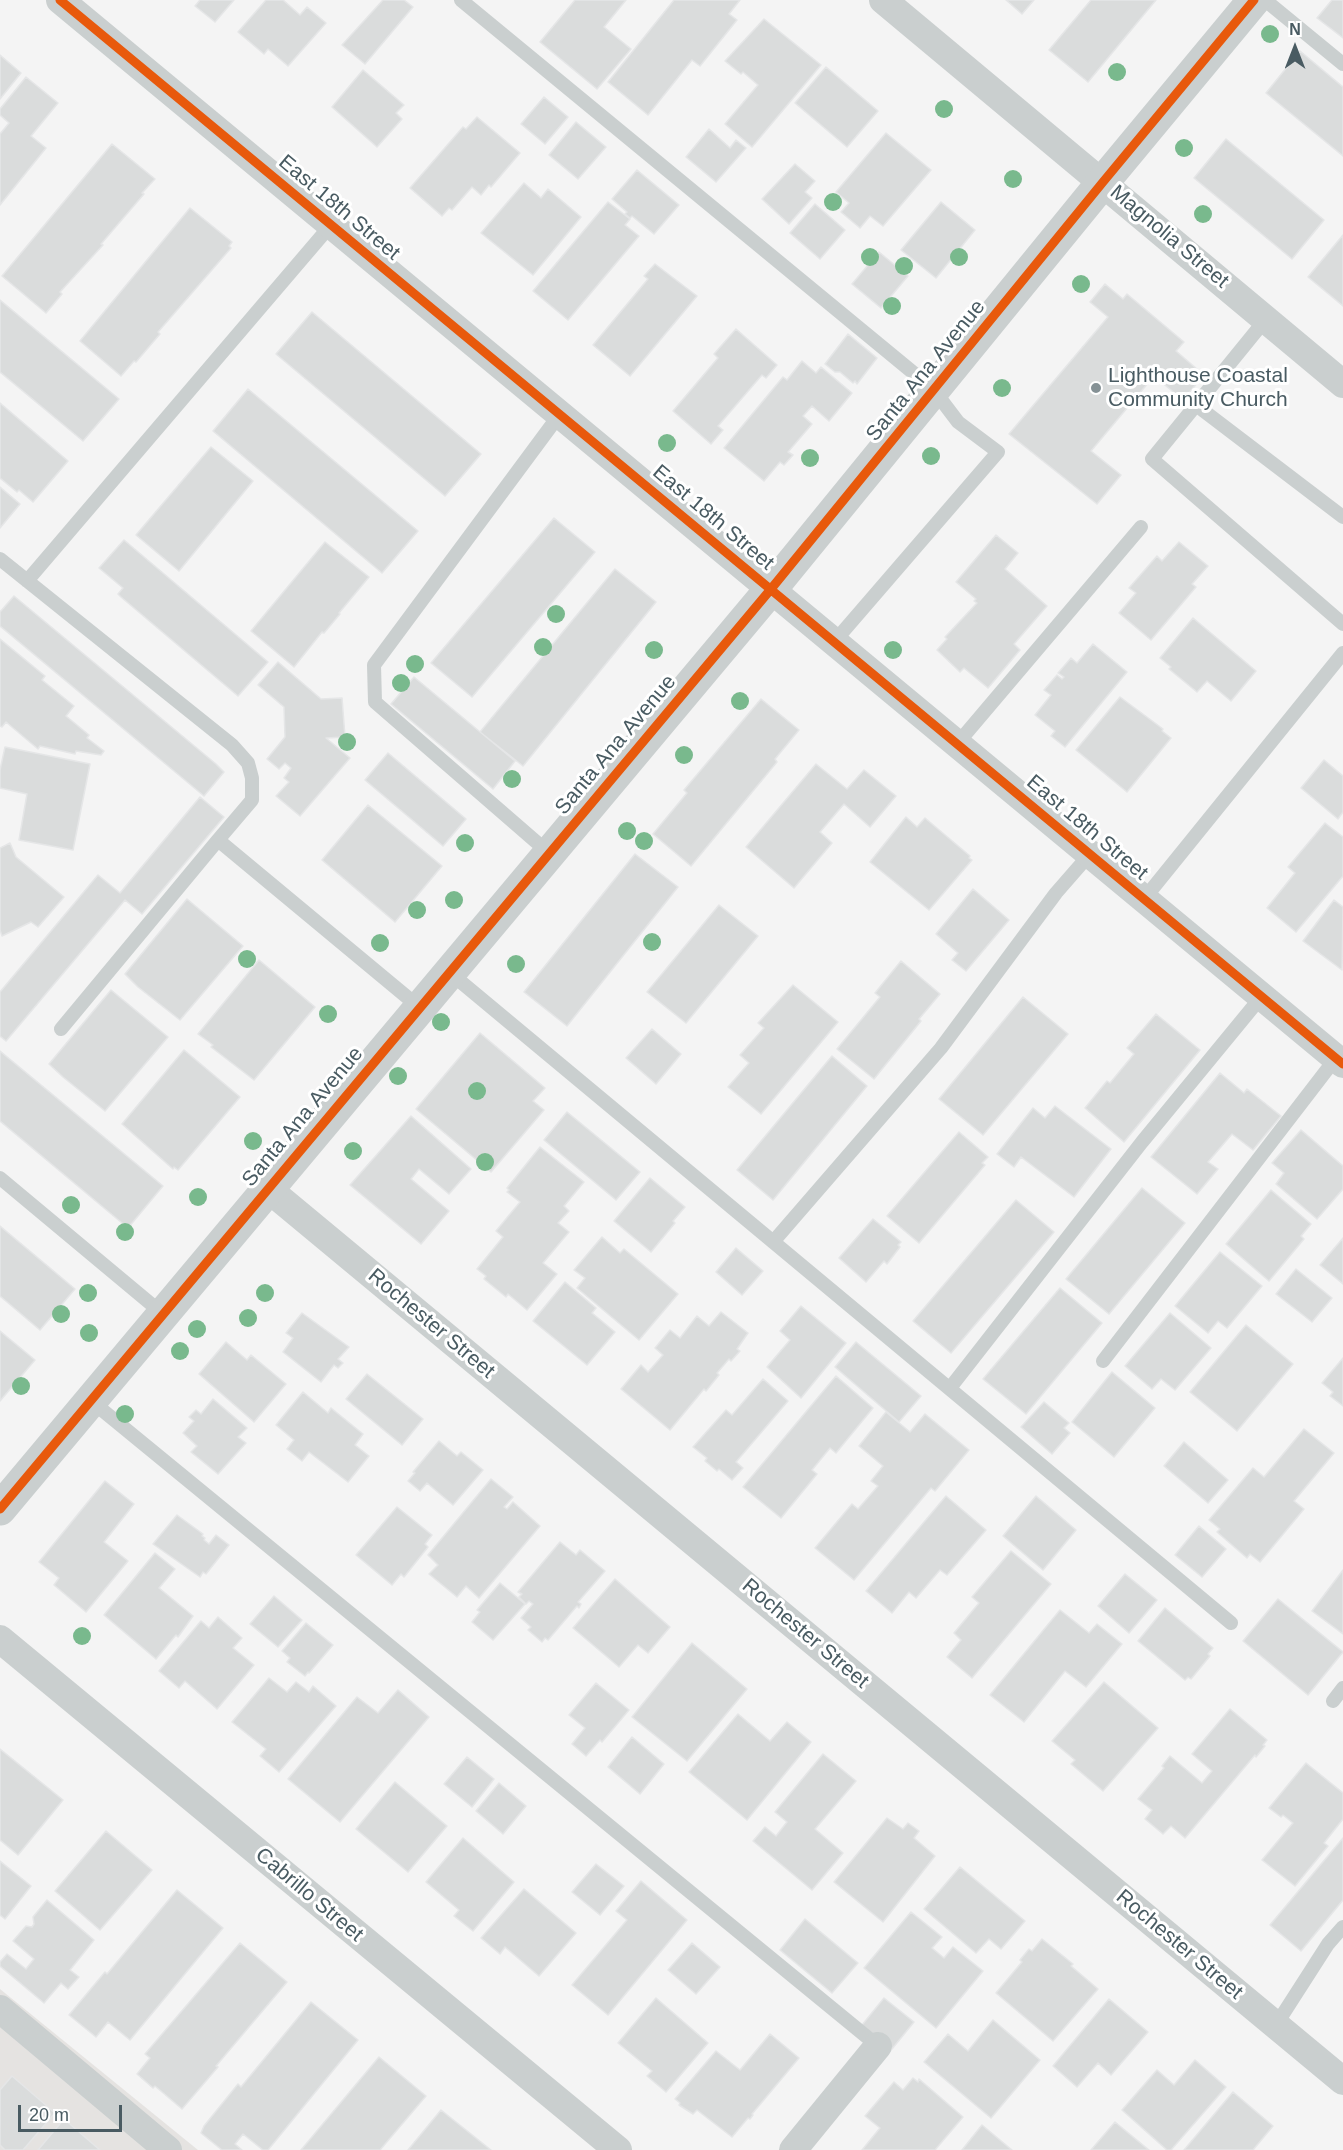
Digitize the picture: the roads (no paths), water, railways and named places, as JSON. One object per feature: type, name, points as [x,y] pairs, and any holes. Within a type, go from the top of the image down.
[{"type":"street","name":"East 18th Street","points":[[60,0],[1340,1061]]},
{"type":"street","name":"Magnolia Street","points":[[883,0],[1343,384]]},
{"type":"street","name":"Santa Ana Avenue","points":[[0,1509],[771,589],[1254,0]]},
{"type":"street","name":"Rochester Street","points":[[267,1188],[1343,2081]]},
{"type":"street","name":"Cabrillo Street","points":[[0,1639],[618,2150]]},
{"type":"street","points":[[0,2009],[168,2150]]},
{"type":"street","points":[[793,2150],[878,2046]]},
{"type":"lane","points":[[461,0],[933,389],[958,422],[998,452],[834,642]]},
{"type":"lane","points":[[1265,0],[1343,64]]},
{"type":"lane","points":[[27,581],[331,225]]},
{"type":"lane","points":[[1266,319],[1152,459],[1343,624]]},
{"type":"lane","points":[[1196,405],[1343,517]]},
{"type":"lane","points":[[549,853],[375,702],[374,665],[560,414]]},
{"type":"lane","points":[[957,744],[1141,527]]},
{"type":"lane","points":[[0,559],[232,745],[248,763],[252,778],[252,800],[61,1029]]},
{"type":"lane","points":[[1144,899],[1343,653]]},
{"type":"lane","points":[[218,840],[419,1007]]},
{"type":"lane","points":[[773,1242],[941,1048],[1056,893],[1090,854]]},
{"type":"lane","points":[[449,972],[1231,1623]]},
{"type":"lane","points":[[950,1388],[1142,1142],[1262,996]]},
{"type":"lane","points":[[1103,1361],[1340,1061]]},
{"type":"lane","points":[[0,1178],[163,1314]]},
{"type":"lane","points":[[90,1400],[878,2046]]},
{"type":"lane","points":[[1333,1701],[1343,1688]]},
{"type":"lane","points":[[1276,2025],[1328,1944],[1343,1927]]},
{"type":"place","name":"Lighthouse Coastal Community Church","points":[[1096,388]]}]
